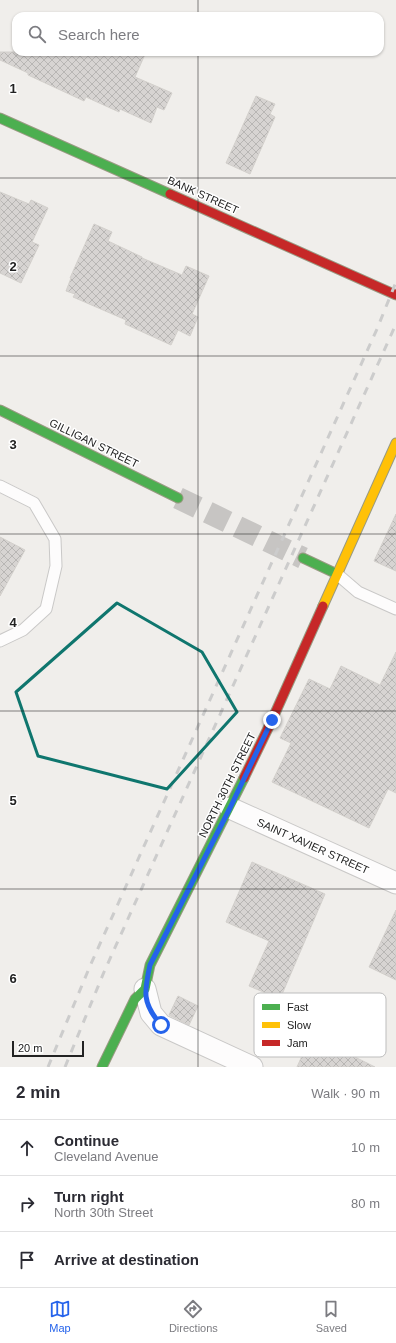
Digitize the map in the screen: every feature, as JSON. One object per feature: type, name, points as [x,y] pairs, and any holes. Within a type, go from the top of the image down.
[{"type":"street","name":"BANK STREET","points":[[0,118],[396,295]]},
{"type":"street","name":"GILLIGAN STREET","points":[[0,410],[178,498]]},
{"type":"street","name":"NORTH 30TH STREET","points":[[102,1067],[135,999],[145,989],[150,965],[230,808],[269,727],[396,443]]},
{"type":"street","points":[[303,558],[337,574]]},
{"type":"street","name":"SAINT XAVIER STREET","points":[[230,808],[396,883]]},
{"type":"street","points":[[145,989],[151,1013],[161,1025],[252,1067]]},
{"type":"lane","points":[[0,486],[34,503],[55,539],[56,566],[46,609],[23,630],[0,641]]},
{"type":"lane","points":[[337,574],[358,592],[396,609]]},
{"type":"highlighted area","points":[[117,603],[202,652],[237,712],[167,789],[38,756],[16,692]]},
{"type":"building","points":[[0,52],[12,52],[12,56],[144,56],[135,77],[172,93],[164,110],[157,107],[151,123],[120,109],[119,112],[86,97],[84,101],[0,60]]},
{"type":"building","points":[[256,96],[275,104],[270,114],[275,117],[250,174],[226,163]]},
{"type":"building","points":[[0,192],[29,204],[31,200],[48,208],[32,242],[39,245],[21,283],[0,273]]},
{"type":"building","points":[[94,224],[112,232],[108,241],[142,258],[182,275],[186,266],[209,276],[192,314],[198,317],[190,336],[178,330],[171,345],[125,324],[126,320],[73,297],[75,294],[66,291],[70,278]]},
{"type":"building","points":[[396,514],[396,571],[374,561]]},
{"type":"building","points":[[0,537],[25,550],[0,596]]},
{"type":"building","points":[[396,652],[396,793],[388,789],[369,828],[272,782],[291,743],[280,738],[309,679],[330,689],[341,666],[380,685]]},
{"type":"building","points":[[252,862],[325,894],[283,993],[266,993],[249,986],[269,941],[226,922]]},
{"type":"building","points":[[396,910],[396,980],[369,967]]},
{"type":"building","points":[[178,996],[198,1006],[189,1025],[169,1015]]},
{"type":"building","points":[[302,1057],[355,1057],[375,1067],[297,1067]]},
{"type":"tunnel","points":[[178,498],[303,558]]},
{"type":"railway","points":[[48,1067],[90,966],[377,329],[396,282]]},
{"type":"railway","points":[[65,1067],[104,972],[396,324]]},
{"type":"traffic: fast","points":[[0,118],[170,194]]},
{"type":"traffic: fast","points":[[0,410],[178,498]]},
{"type":"traffic: fast","points":[[303,558],[337,574]]},
{"type":"traffic: fast","points":[[102,1067],[135,999],[145,989],[150,965],[244,778]]},
{"type":"traffic: slow","points":[[323,606],[396,443]]},
{"type":"traffic: jam","points":[[170,194],[396,295]]},
{"type":"traffic: jam","points":[[244,778],[272,720],[323,606]]},
{"type":"route","points":[[161,1025],[151,1013],[145,989],[150,965],[230,808],[272,720]]}]
